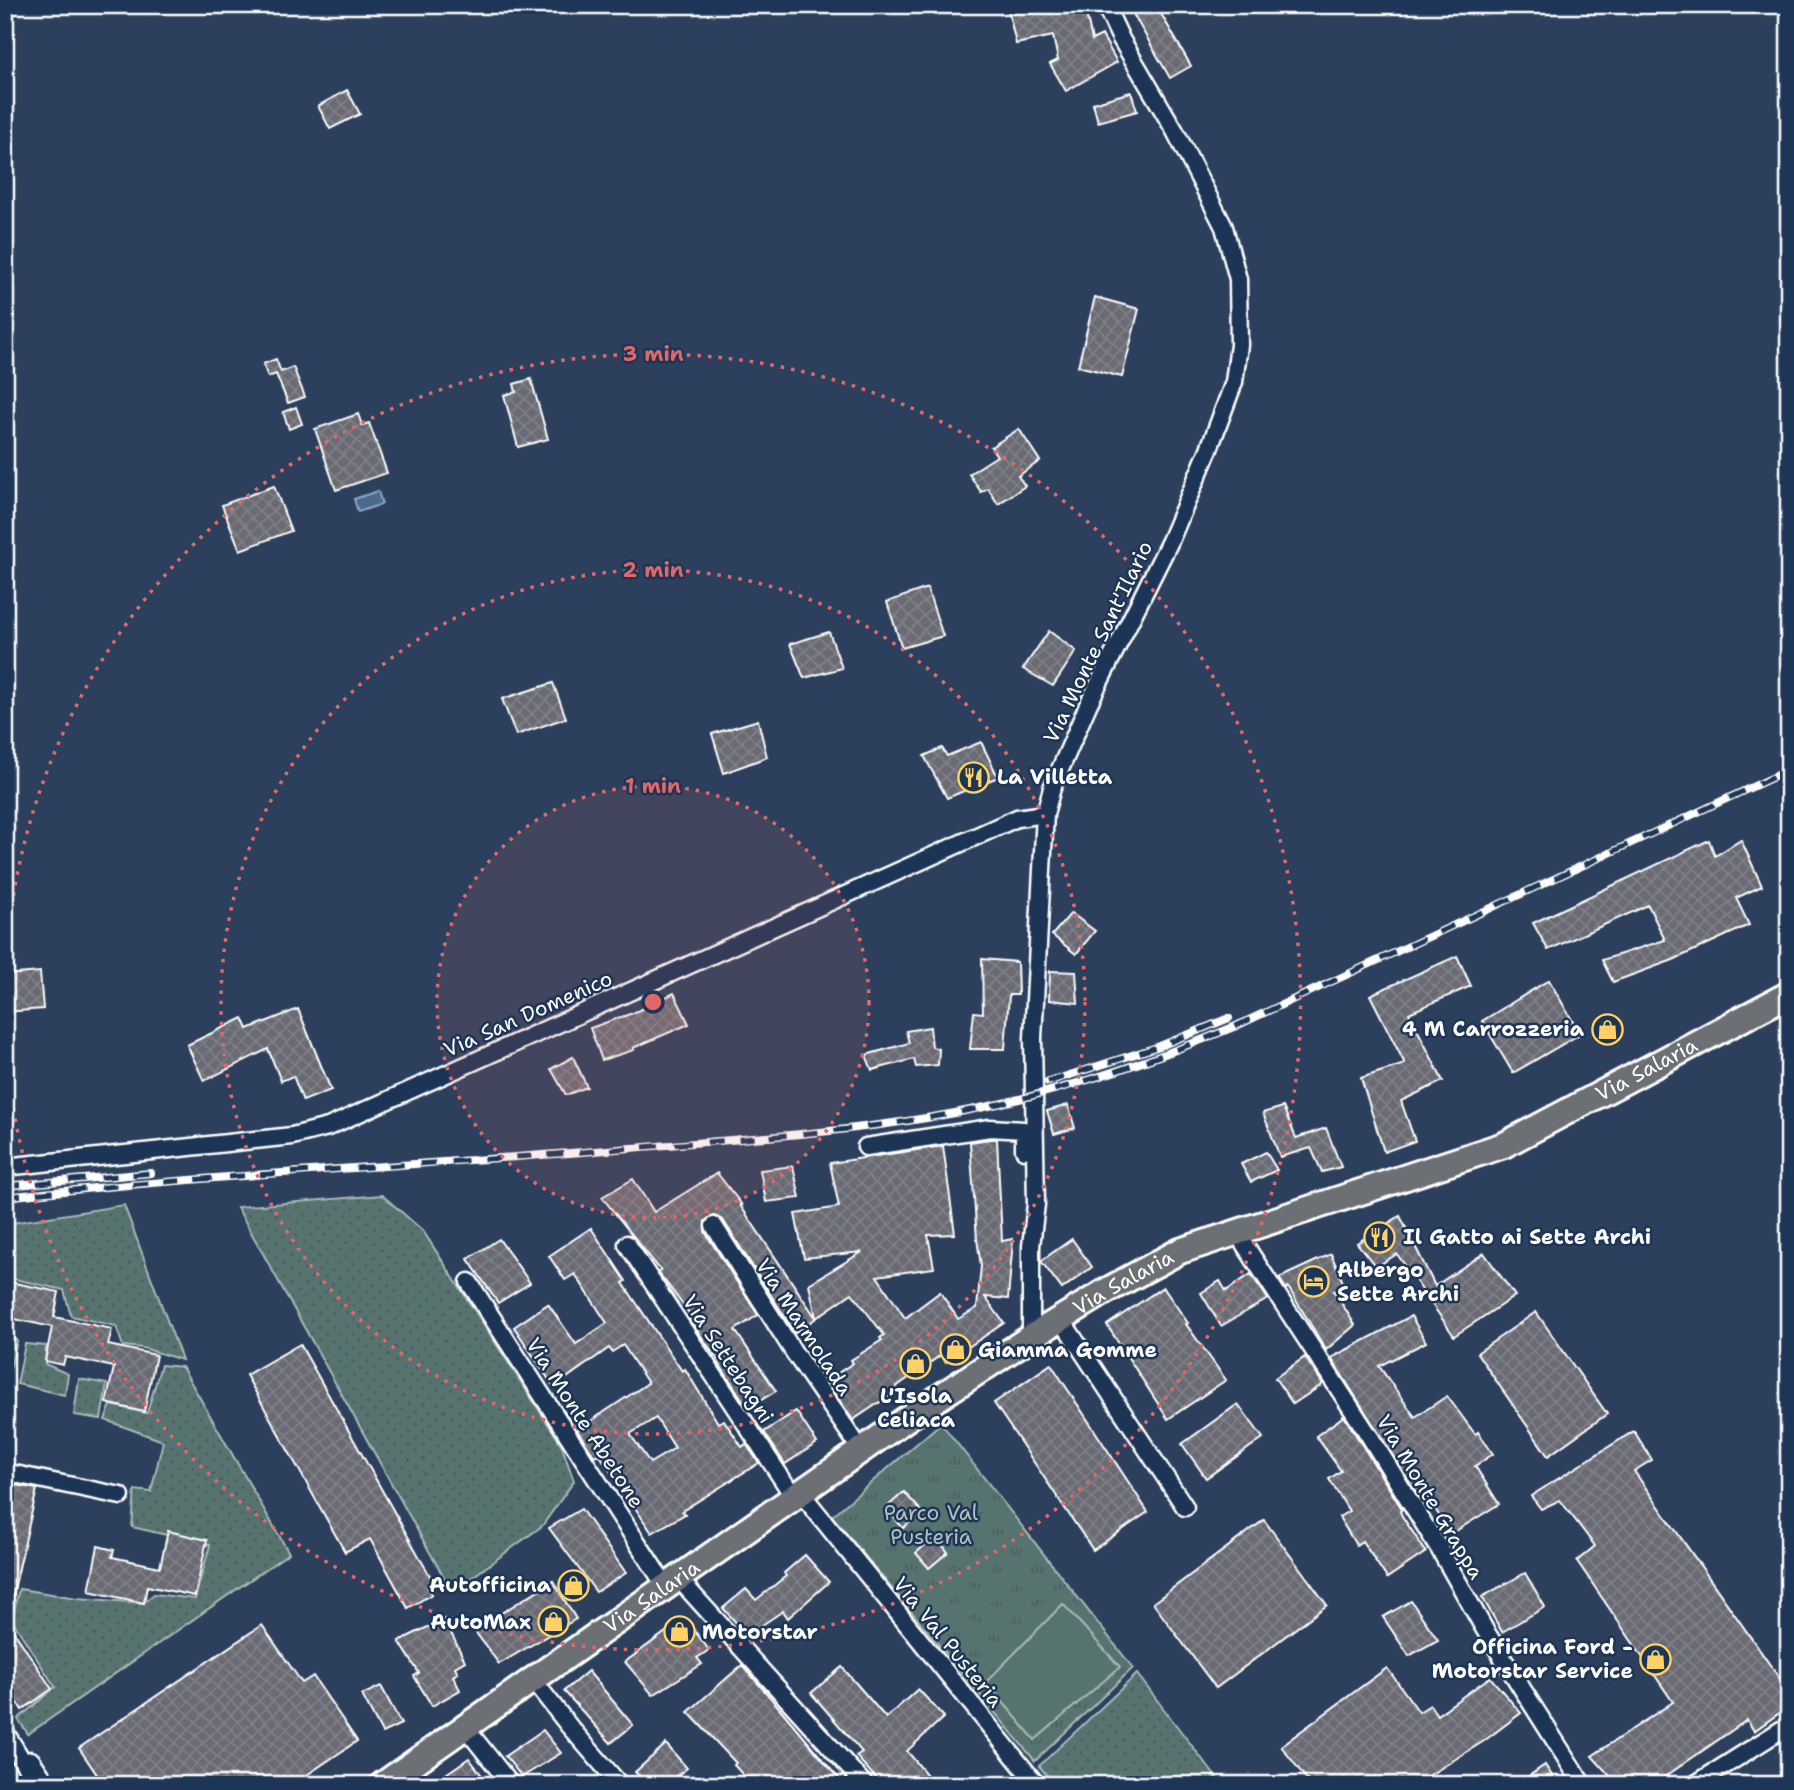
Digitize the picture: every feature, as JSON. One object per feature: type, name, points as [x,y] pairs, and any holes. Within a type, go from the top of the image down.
[{"type":"main road","name":"Via Salaria","points":[[382,1785],[861,1450],[1031,1336],[1180,1251],[1504,1146],[1789,993]]},
{"type":"street","name":"Via Monte Sant'Ilario","points":[[1031,1336],[1031,1246],[1037,1204],[1033,1038],[1045,814],[1052,788],[1088,705],[1170,541],[1217,430],[1234,382],[1239,345],[1238,279],[1224,226],[1175,131],[1121,40],[1105,5]]},
{"type":"street","name":"Via San Domenico","points":[[5,1167],[292,1136],[328,1127],[1017,818],[1045,814]]},
{"type":"street","points":[[866,1147],[990,1129],[1024,1130],[1026,1213],[1034,1223]]},
{"type":"street","name":"Via Marmolada","points":[[714,1226],[793,1351],[861,1450]]},
{"type":"street","name":"Via Monte Grappa","points":[[1237,1233],[1370,1437],[1440,1550],[1485,1630],[1583,1785]]},
{"type":"street","name":"Via Settebagni","points":[[627,1244],[797,1495]]},
{"type":"street","name":"Via Monte Abetone","points":[[469,1282],[672,1582],[865,1785]]},
{"type":"street","points":[[1060,1319],[1185,1507]]},
{"type":"street","points":[[5,1472],[121,1496]]},
{"type":"street","name":"Via Val Pusteria","points":[[797,1495],[1037,1785]]},
{"type":"street","points":[[533,1680],[620,1785]]},
{"type":"street","points":[[1693,1785],[1789,1725]]},
{"type":"street","points":[[465,1727],[511,1785]]},
{"type":"street","points":[[5,1732],[25,1765],[32,1760],[48,1785]]},
{"type":"green space","points":[[382,1195],[423,1231],[561,1444],[574,1481],[542,1526],[452,1592],[237,1207]]},
{"type":"green space","points":[[124,1205],[182,1360],[143,1348],[123,1346],[116,1326],[71,1316],[64,1290],[5,1277],[5,1224]]},
{"type":"green space","points":[[5,1331],[17,1341],[7,1381],[5,1378]]},
{"type":"green space","points":[[25,1344],[46,1346],[45,1364],[68,1374],[65,1395],[17,1384]]},
{"type":"green space","points":[[161,1365],[182,1367],[289,1553],[28,1734],[18,1719],[55,1687],[12,1620],[19,1589],[77,1598],[143,1603],[154,1594],[195,1599],[210,1545],[132,1527],[135,1490],[151,1492],[163,1441],[105,1420],[111,1405],[147,1413]]},
{"type":"green space","points":[[79,1379],[107,1384],[101,1419],[74,1415]]},
{"type":"green space","name":"Parco Val Pusteria","points":[[941,1423],[1133,1668],[1035,1761],[832,1516]]},
{"type":"green space","points":[[1063,1604],[1120,1667],[1035,1740],[986,1682]]},
{"type":"green space","points":[[1137,1674],[1222,1785],[1055,1785],[1039,1766]]},
{"type":"water","points":[[378,491],[382,504],[358,512],[354,499]]},
{"type":"building","points":[[1007,5],[1026,5],[1027,11],[1051,5],[1084,5],[1092,40],[1102,35],[1117,62],[1066,91],[1050,64],[1058,60],[1053,36],[1016,44]]},
{"type":"building","points":[[1128,5],[1156,5],[1191,66],[1170,78]]},
{"type":"building","points":[[347,90],[360,114],[330,129],[318,106]]},
{"type":"building","points":[[1131,92],[1137,111],[1098,122],[1093,103]]},
{"type":"building","points":[[1095,297],[1139,309],[1122,377],[1078,366]]},
{"type":"building","points":[[276,359],[281,372],[293,367],[305,397],[288,403],[276,374],[268,377],[263,364]]},
{"type":"building","points":[[531,379],[548,439],[518,447],[504,395],[516,392],[514,384]]},
{"type":"building","points":[[296,407],[302,424],[289,429],[283,412]]},
{"type":"building","points":[[358,414],[362,425],[369,423],[387,473],[336,490],[315,429]]},
{"type":"building","points":[[1019,429],[1040,461],[1018,476],[1025,486],[998,504],[988,488],[981,492],[969,474],[997,456],[991,447]]},
{"type":"building","points":[[274,486],[291,531],[240,550],[222,505]]},
{"type":"building","points":[[927,588],[943,636],[902,648],[887,602]]},
{"type":"building","points":[[1049,631],[1076,651],[1053,686],[1023,669]]},
{"type":"building","points":[[829,632],[842,668],[804,678],[790,644]]},
{"type":"building","points":[[553,683],[566,718],[516,735],[502,699]]},
{"type":"building","points":[[758,720],[767,757],[724,773],[712,734]]},
{"type":"building","points":[[981,742],[998,777],[947,798],[924,756],[942,748],[947,756]]},
{"type":"building","points":[[1709,840],[1715,856],[1741,840],[1762,886],[1736,898],[1749,925],[1673,960],[1613,982],[1602,960],[1665,940],[1648,905],[1548,950],[1533,923]]},
{"type":"building","points":[[1071,913],[1095,931],[1076,954],[1052,935]]},
{"type":"building","points":[[1457,956],[1471,986],[1409,1013],[1443,1081],[1401,1101],[1415,1141],[1384,1152],[1361,1078],[1405,1064],[1370,995]]},
{"type":"building","points":[[982,959],[1017,962],[1018,995],[1009,995],[1005,1049],[970,1049],[974,1012],[983,1013]]},
{"type":"building","points":[[1050,971],[1076,972],[1078,1003],[1049,1000]]},
{"type":"building","points":[[40,972],[43,1009],[5,1012],[5,975]]},
{"type":"building","points":[[1549,980],[1580,1034],[1513,1073],[1482,1021]]},
{"type":"building","points":[[674,993],[689,1024],[633,1048],[634,1050],[602,1060],[590,1028],[633,1013]]},
{"type":"building","points":[[298,1009],[331,1090],[303,1101],[293,1076],[281,1081],[268,1049],[204,1081],[187,1045],[243,1018],[248,1029]]},
{"type":"building","points":[[930,1027],[932,1047],[939,1049],[938,1065],[916,1067],[914,1059],[872,1070],[866,1055],[909,1043],[906,1031]]},
{"type":"building","points":[[573,1057],[587,1087],[566,1095],[551,1069]]},
{"type":"building","points":[[1068,1105],[1075,1128],[1054,1134],[1047,1111]]},
{"type":"building","points":[[1283,1107],[1296,1138],[1326,1128],[1341,1167],[1322,1172],[1311,1148],[1280,1157],[1263,1113]]},
{"type":"building","points":[[997,1139],[1002,1241],[1013,1239],[1008,1299],[985,1297],[1004,1323],[946,1362],[941,1355],[896,1387],[898,1390],[853,1420],[826,1381],[853,1363],[851,1360],[882,1340],[880,1338],[884,1335],[852,1293],[816,1318],[809,1284],[862,1252],[804,1258],[795,1214],[839,1207],[830,1163],[943,1146],[955,1234],[928,1235],[934,1268],[877,1276],[905,1318],[940,1292],[958,1319],[977,1308],[981,1266],[970,1142]]},
{"type":"building","points":[[1266,1152],[1277,1170],[1251,1182],[1241,1164]]},
{"type":"building","points":[[793,1166],[800,1198],[766,1202],[760,1170]]},
{"type":"building","points":[[717,1173],[742,1205],[816,1318],[795,1333],[723,1220],[714,1216],[705,1221],[705,1232],[758,1315],[735,1330],[776,1391],[748,1408],[689,1319],[692,1317],[658,1272],[661,1271],[602,1197],[633,1179],[654,1212]]},
{"type":"building","points":[[1400,1216],[1435,1286],[1484,1253],[1515,1296],[1454,1336],[1397,1254],[1376,1267],[1357,1243]]},
{"type":"building","points":[[591,1228],[626,1281],[623,1283],[682,1371],[685,1369],[718,1423],[724,1420],[742,1447],[746,1444],[759,1463],[682,1511],[685,1514],[652,1533],[599,1454],[594,1456],[577,1430],[648,1383],[623,1345],[612,1352],[609,1348],[554,1387],[514,1327],[548,1304],[576,1344],[607,1323],[575,1274],[565,1280],[549,1256]],"holes":[[[656,1418],[675,1448],[650,1463],[630,1434]]]},
{"type":"building","points":[[499,1239],[530,1283],[498,1303],[468,1259]]},
{"type":"building","points":[[1072,1239],[1092,1267],[1062,1289],[1041,1261]]},
{"type":"building","points":[[1331,1254],[1345,1287],[1334,1291],[1355,1325],[1326,1350],[1288,1287],[1286,1289],[1279,1278]]},
{"type":"building","points":[[1251,1274],[1268,1299],[1221,1326],[1201,1293],[1220,1281],[1226,1291]]},
{"type":"building","points":[[5,1281],[59,1292],[54,1317],[112,1329],[108,1345],[156,1355],[144,1412],[106,1403],[114,1367],[65,1357],[63,1365],[45,1361],[52,1327],[5,1317]]},
{"type":"building","points":[[1163,1287],[1226,1380],[1168,1419],[1107,1325]]},
{"type":"building","points":[[1536,1312],[1607,1414],[1548,1456],[1477,1353]]},
{"type":"building","points":[[1411,1316],[1426,1342],[1379,1366],[1415,1417],[1447,1396],[1493,1454],[1475,1466],[1499,1504],[1451,1534],[1425,1493],[1419,1497],[1331,1358]]},
{"type":"building","points":[[300,1344],[434,1583],[428,1587],[432,1594],[408,1608],[370,1539],[345,1552],[246,1375]]},
{"type":"building","points":[[1305,1357],[1323,1384],[1293,1404],[1275,1378]]},
{"type":"building","points":[[1051,1364],[1148,1512],[1093,1550],[994,1403]]},
{"type":"building","points":[[1238,1404],[1263,1438],[1206,1478],[1182,1444]]},
{"type":"building","points":[[796,1411],[817,1443],[785,1464],[764,1432]]},
{"type":"building","points":[[1344,1416],[1426,1552],[1387,1578],[1362,1541],[1356,1545],[1339,1517],[1349,1511],[1329,1479],[1341,1471],[1316,1436]]},
{"type":"building","points":[[1634,1431],[1652,1460],[1634,1471],[1789,1692],[1789,1706],[1754,1731],[1747,1720],[1653,1785],[1618,1785],[1592,1756],[1673,1702],[1577,1561],[1595,1546],[1560,1500],[1541,1509],[1531,1496]]},
{"type":"building","points":[[5,1483],[37,1489],[11,1603],[5,1602]]},
{"type":"building","points":[[904,1492],[922,1512],[903,1528],[886,1508]]},
{"type":"building","points":[[581,1509],[626,1573],[596,1592],[549,1528]]},
{"type":"building","points":[[1264,1520],[1327,1605],[1216,1688],[1153,1603]]},
{"type":"building","points":[[168,1531],[207,1540],[195,1596],[147,1586],[144,1603],[89,1591],[98,1546],[114,1550],[112,1557],[160,1567]]},
{"type":"building","points":[[935,1536],[948,1552],[929,1568],[916,1553]]},
{"type":"building","points":[[805,1555],[829,1582],[788,1618],[783,1611],[747,1635],[723,1608],[746,1589],[756,1600],[786,1576],[784,1573]]},
{"type":"building","points":[[1525,1573],[1545,1607],[1502,1632],[1482,1597]]},
{"type":"building","points":[[553,1581],[576,1619],[499,1664],[474,1630]]},
{"type":"building","points":[[1411,1601],[1438,1640],[1409,1656],[1383,1617]]},
{"type":"building","points":[[5,1618],[52,1689],[22,1710],[5,1682]]},
{"type":"building","points":[[685,1618],[709,1650],[697,1658],[702,1664],[653,1695],[625,1662]]},
{"type":"building","points":[[444,1619],[465,1661],[455,1667],[458,1673],[453,1676],[460,1690],[432,1706],[414,1676],[419,1673],[399,1641]]},
{"type":"building","points":[[262,1625],[302,1683],[313,1676],[357,1741],[292,1785],[104,1785],[79,1748]]},
{"type":"building","points":[[742,1665],[844,1785],[752,1785],[734,1765],[736,1763],[688,1712]]},
{"type":"building","points":[[842,1667],[886,1718],[918,1689],[944,1717],[907,1751],[927,1775],[914,1785],[882,1785],[856,1756],[862,1752],[811,1693]]},
{"type":"building","points":[[1387,1668],[1419,1712],[1430,1705],[1437,1715],[1490,1677],[1521,1713],[1484,1741],[1414,1785],[1311,1785],[1281,1746]]},
{"type":"building","points":[[588,1671],[633,1725],[611,1743],[564,1691]]},
{"type":"building","points":[[381,1686],[401,1724],[382,1733],[362,1695]]},
{"type":"building","points":[[543,1730],[561,1753],[522,1777],[505,1756]]},
{"type":"building","points":[[666,1744],[687,1768],[665,1785],[648,1785],[635,1772]]},
{"type":"building","points":[[469,1758],[489,1785],[430,1785]]},
{"type":"building","points":[[1545,1765],[1558,1785],[1516,1785]]},
{"type":"railway","points":[[5,1197],[161,1182],[793,1135],[915,1120],[991,1106],[1063,1088],[1167,1053],[1236,1026],[1789,770]]},
{"type":"railway","points":[[1048,1082],[1160,1046],[1229,1018]]},
{"type":"railway","points":[[5,1186],[151,1173]]},
{"type":"place","name":"La Villetta","points":[[974,777]]},
{"type":"place","name":"4 M Carrozzeria","points":[[1607,1029]]},
{"type":"place","name":"Il Gatto ai Sette Archi","points":[[1380,1237]]},
{"type":"place","name":"Albergo Sette Archi","points":[[1314,1282]]},
{"type":"place","name":"Giamma Gomme","points":[[955,1350]]},
{"type":"place","name":"L'Isola Celiaca","points":[[916,1364]]},
{"type":"place","name":"Autofficina","points":[[574,1585]]},
{"type":"place","name":"AutoMax","points":[[554,1622]]},
{"type":"place","name":"Motorstar","points":[[679,1632]]},
{"type":"place","name":"Officina Ford - Motorstar Service","points":[[1656,1659]]}]
